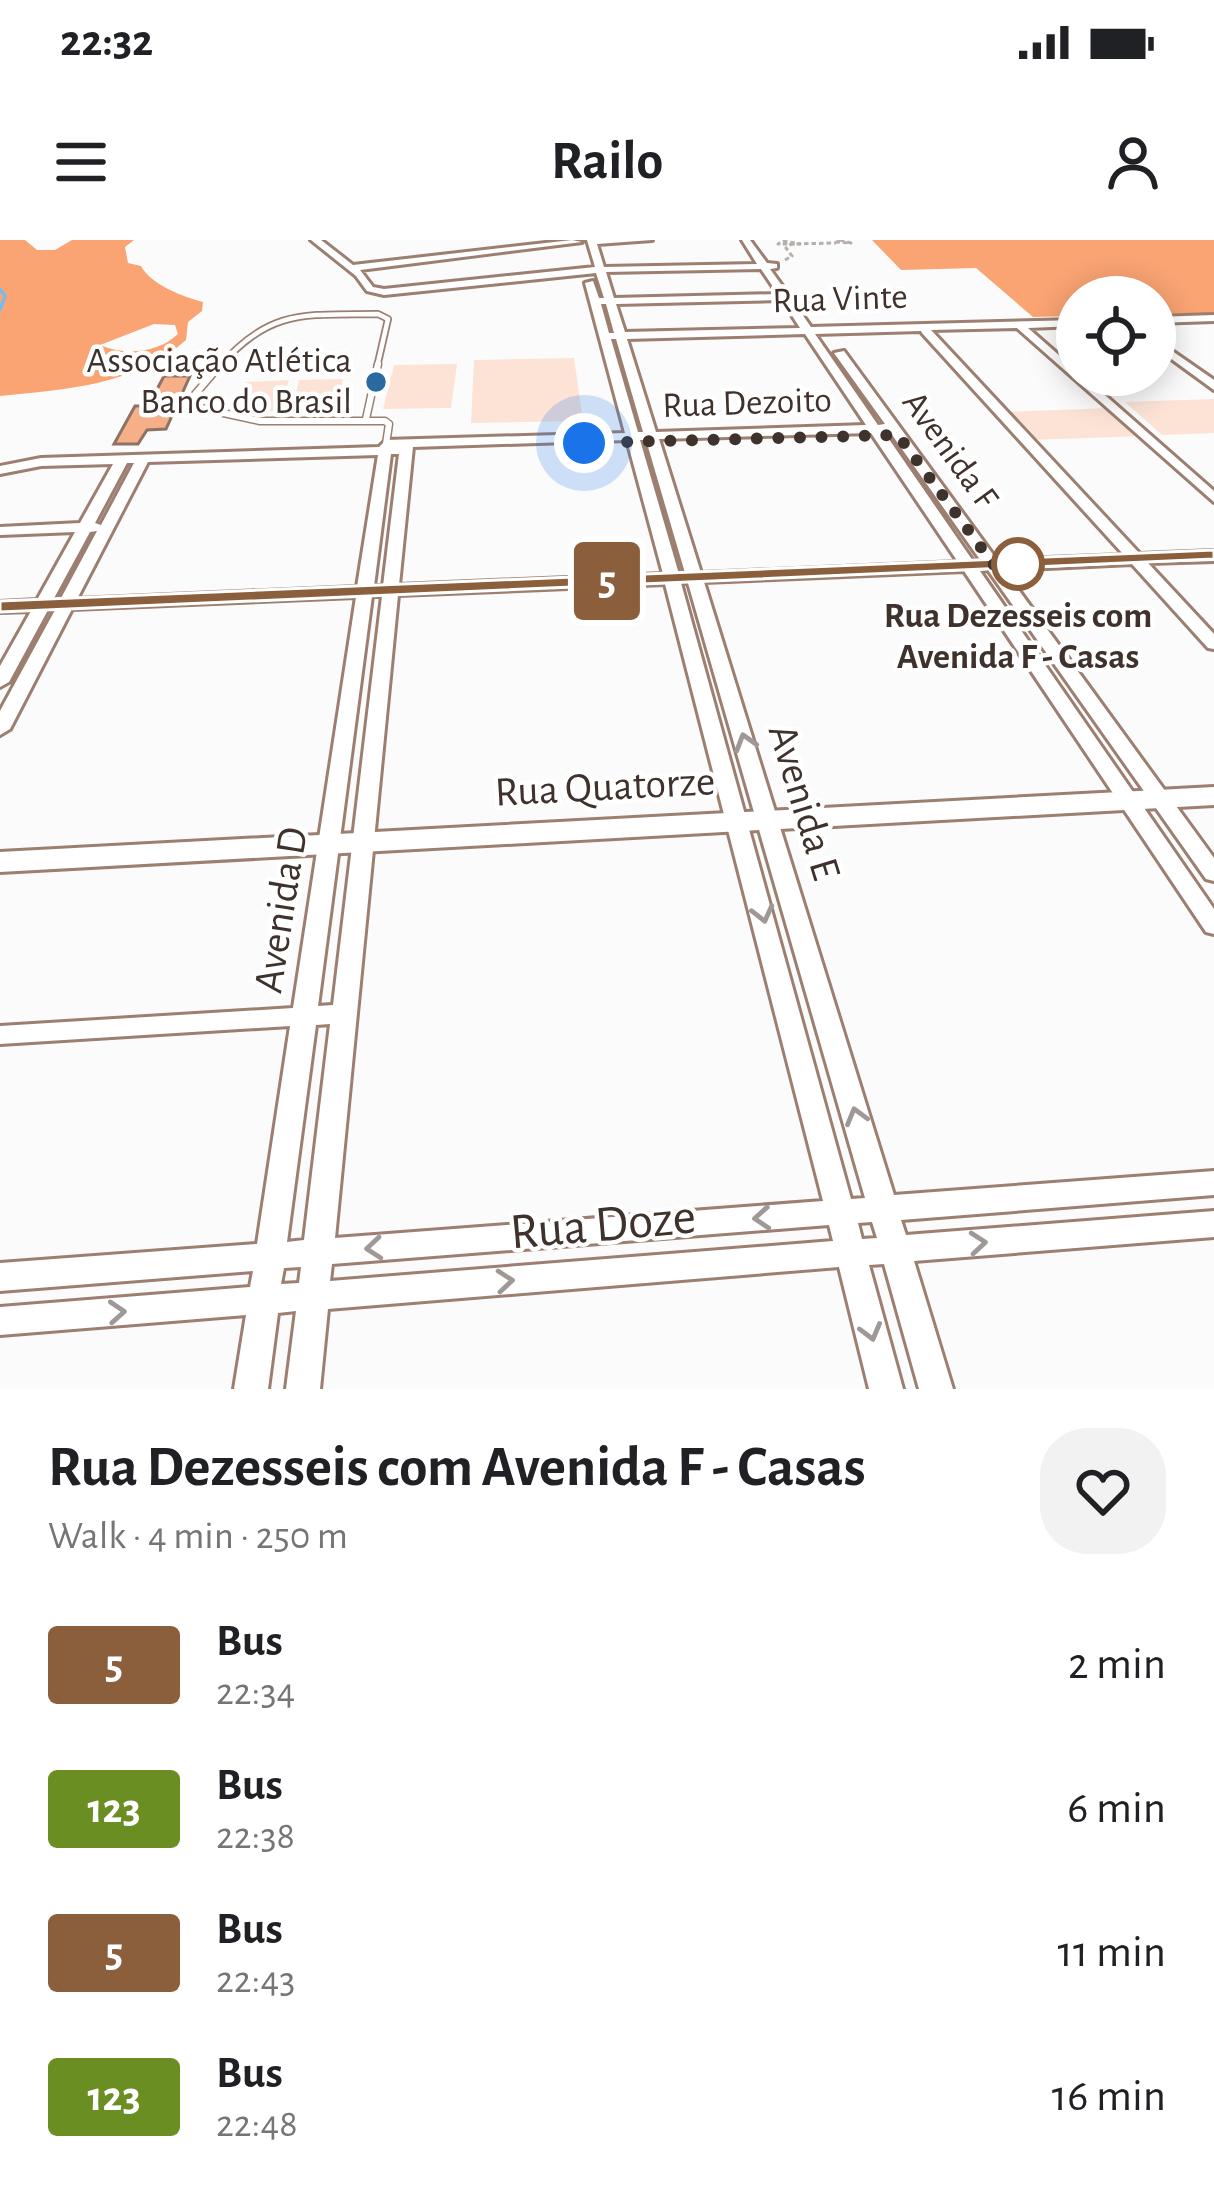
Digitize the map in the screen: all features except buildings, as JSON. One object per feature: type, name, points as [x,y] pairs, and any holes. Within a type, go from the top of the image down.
[{"type":"street","points":[[317,241],[337,240]]},
{"type":"street","points":[[491,240],[547,275]]},
{"type":"street","points":[[351,268],[584,241],[648,240]]},
{"type":"street","name":"Avenida F","points":[[746,240],[800,297],[850,394],[998,570],[1138,791],[1214,926]]},
{"type":"street","name":"Avenida F","points":[[759,240],[785,297],[817,332],[886,432],[972,571],[1138,791],[1214,874]]},
{"type":"street","points":[[317,241],[376,291],[593,269],[771,264]]},
{"type":"street","name":"Avenida E","points":[[584,241],[610,301],[643,406],[643,439]]},
{"type":"street","name":"Avenida E","points":[[593,269],[595,301],[606,338],[643,439],[752,811],[883,1208],[936,1389]]},
{"type":"street","points":[[595,301],[800,297]]},
{"type":"street","points":[[1176,322],[1214,321]]},
{"type":"street","name":"Rua Vinte","points":[[606,338],[1056,326]]},
{"type":"street","name":"Rua Vinte","points":[[817,332],[1056,327]]},
{"type":"street","points":[[1022,328],[1214,498]]},
{"type":"street","points":[[1039,328],[1056,343]]},
{"type":"street","points":[[926,331],[1214,644]]},
{"type":"street","points":[[1176,358],[1214,386]]},
{"type":"street","points":[[1119,396],[1214,479]]},
{"type":"street","points":[[1123,417],[1142,416]]},
{"type":"street","name":"Rua Dezoito","points":[[0,470],[41,462],[395,445],[886,432]]},
{"type":"street","name":"Avenida D","points":[[251,1389],[332,834],[377,595],[395,445]]},
{"type":"street","points":[[2,721],[143,459]]},
{"type":"street","points":[[0,682],[122,460]]},
{"type":"street","points":[[0,531],[106,526]]},
{"type":"street","points":[[0,607],[40,610],[998,570],[1214,556]]},
{"type":"street","points":[[1140,564],[1214,566]]},
{"type":"street","name":"Avenida D","points":[[303,1389],[366,832],[377,595]]},
{"type":"street","points":[[0,617],[40,610]]},
{"type":"street","name":"Rua Quatorze","points":[[1138,791],[1214,777]]},
{"type":"street","name":"Rua Quatorze","points":[[0,862],[332,834],[752,811],[1138,791],[1214,796]]},
{"type":"street","name":"Avenida E","points":[[752,811],[838,1212],[886,1389]]},
{"type":"street","name":"Rua Quatorze","points":[[0,842],[332,834]]},
{"type":"street","points":[[0,1035],[343,1014]]},
{"type":"street","name":"Rua Doze","points":[[0,1277],[1214,1183]]},
{"type":"street","name":"Rua Doze","points":[[0,1321],[1214,1224]]},
{"type":"lane","points":[[366,419],[388,319],[378,314],[303,315],[267,325],[244,338],[191,399],[196,407],[233,418],[388,422],[395,445]]},
{"type":"path","points":[[799,243],[777,244],[856,240]]},
{"type":"path","points":[[771,264],[791,257],[787,246]]},
{"type":"shaded area","points":[[0,240],[25,240],[37,250],[55,250],[72,240],[134,240],[125,247],[128,263],[141,266],[168,289],[203,302],[202,311],[188,322],[186,340],[144,367],[99,383],[0,396]],"holes":[[[154,324],[175,325],[178,334],[151,349],[130,351],[100,345]]]},
{"type":"shaded area","points":[[872,240],[1214,240],[1214,313],[1176,314],[1176,276],[1056,276],[1056,316],[1033,317],[976,268],[901,270]]},
{"type":"shaded area","points":[[574,358],[583,421],[471,423],[474,360]]},
{"type":"shaded area","points":[[457,364],[451,408],[383,409],[394,365]]},
{"type":"shaded area","points":[[343,379],[337,409],[292,411],[299,380]]},
{"type":"shaded area","points":[[289,380],[280,411],[235,413],[246,382]]},
{"type":"shaded area","points":[[1214,399],[1214,433],[1162,435],[1125,402]]},
{"type":"shaded area","points":[[1112,408],[1145,436],[1027,440],[1001,412]]},
{"type":"waterway","points":[[0,289],[5,296],[0,310]]},
{"type":"bus line","name":"5","points":[[0,607],[1214,556]]},
{"type":"place","name":"Associação Atlética Banco do Brasil","points":[[376,382]]},
{"type":"place","name":"Rua Dezesseis com Avenida F - Casas","points":[[1018,564]]},
{"type":"route","points":[[584,443],[898,435],[994,565],[1018,564]]}]
